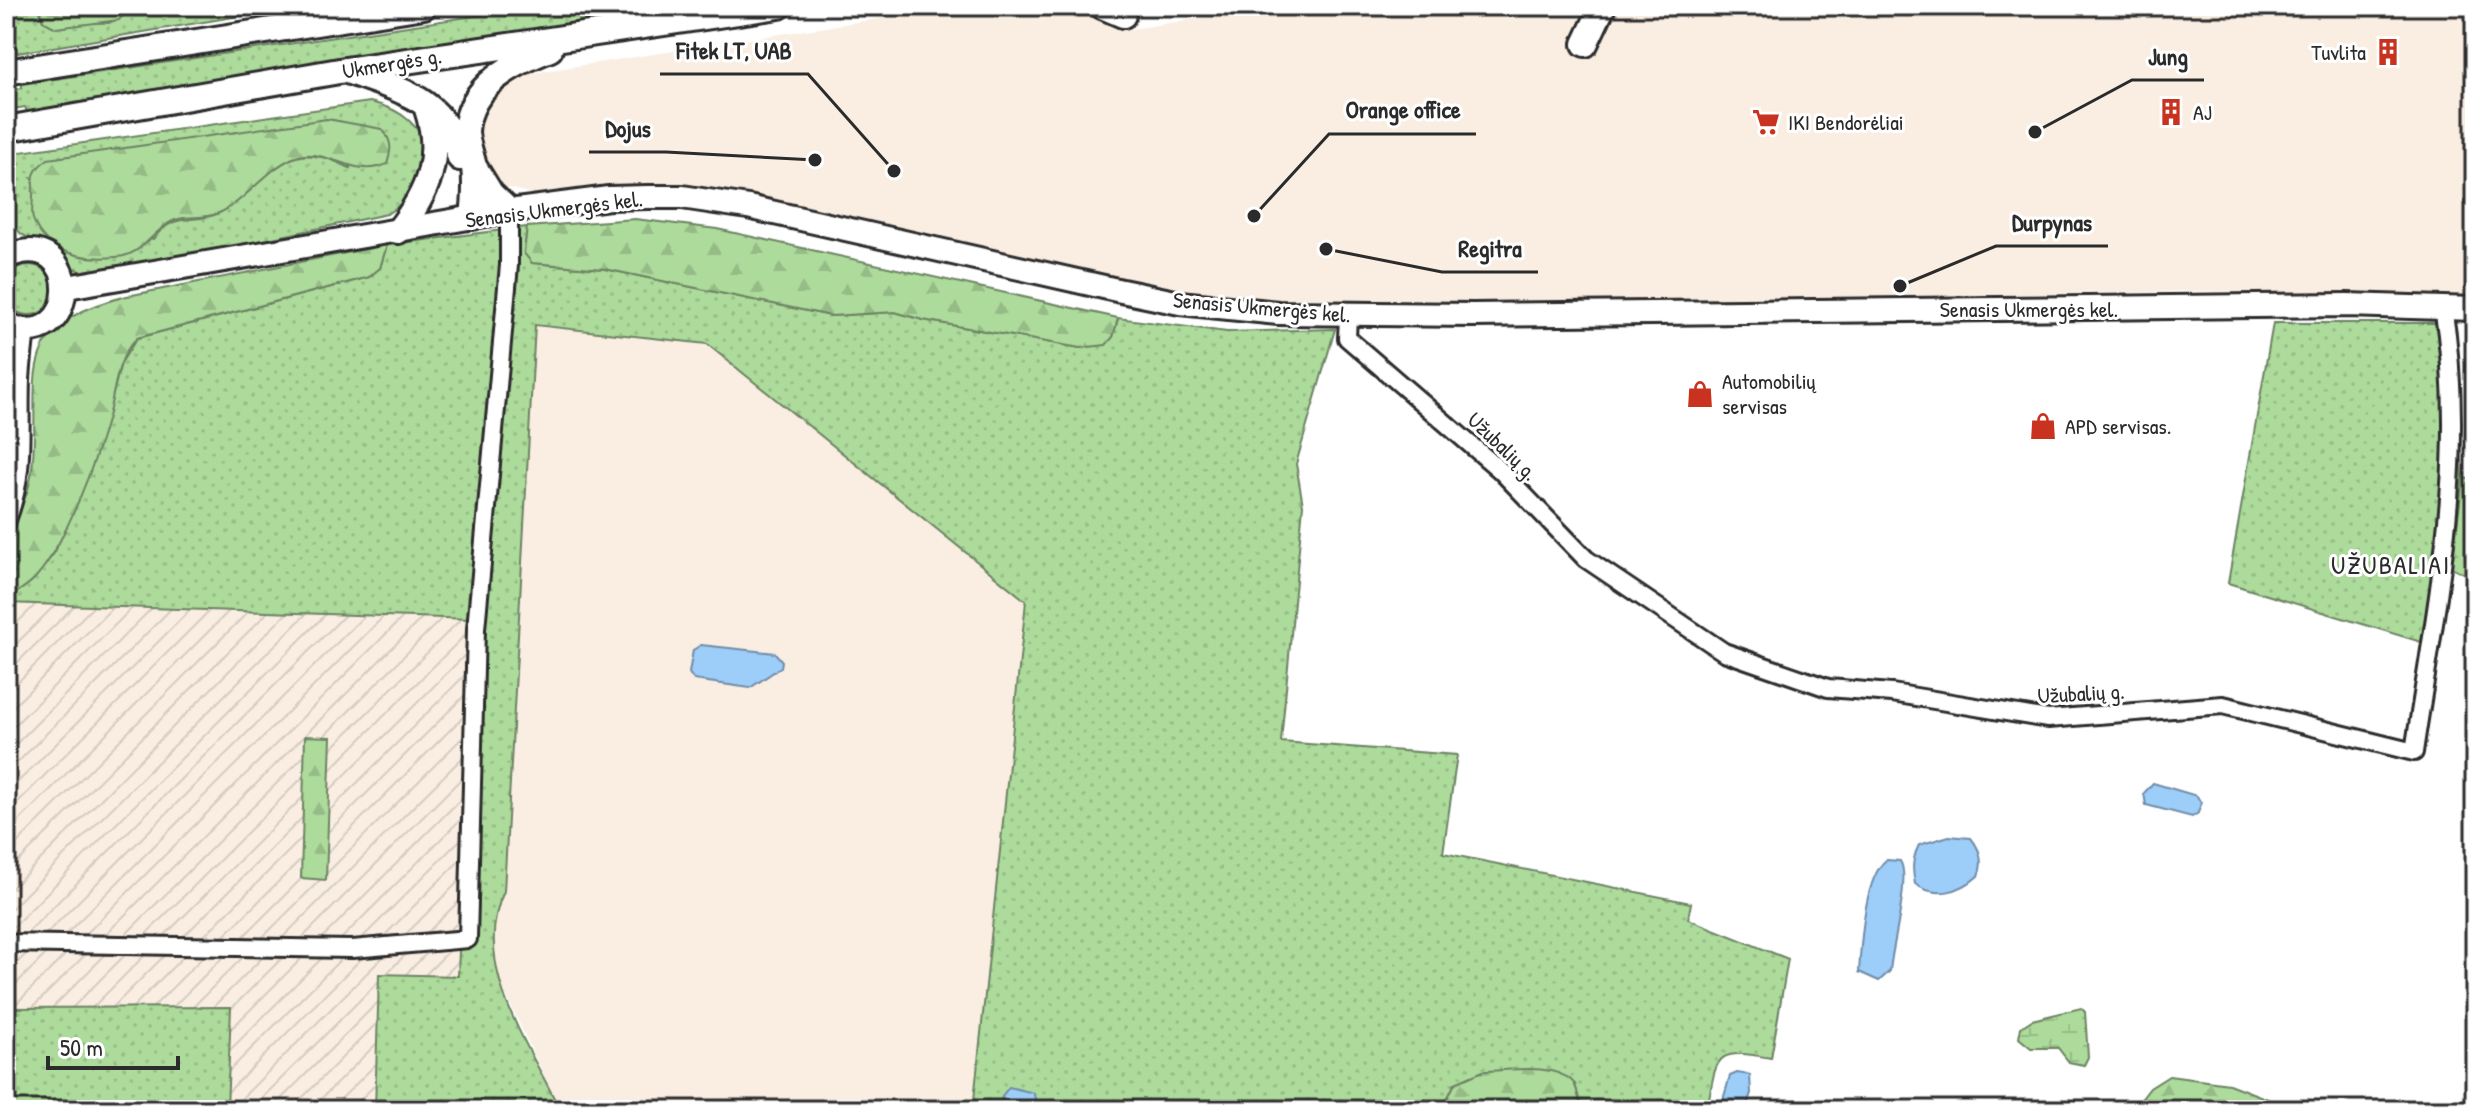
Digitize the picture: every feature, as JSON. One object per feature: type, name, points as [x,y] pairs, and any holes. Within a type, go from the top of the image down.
[{"type":"highway","points":[[13,71],[424,6]]},
{"type":"highway","name":"Ukmergės g.","points":[[18,127],[345,70],[779,6]]},
{"type":"highway","points":[[1585,44],[1603,6]]},
{"type":"highway","points":[[473,217],[474,166],[466,131],[482,93],[513,63],[589,33]]},
{"type":"highway","points":[[345,70],[426,103],[443,119],[454,137],[473,217]]},
{"type":"highway","points":[[398,231],[419,205],[431,176],[436,150],[426,103]]},
{"type":"highway","points":[[474,166],[491,194],[509,211]]},
{"type":"main road","name":"Senasis Ukmergės kel.","points":[[67,287],[509,211],[609,198],[682,197],[748,207],[1180,303],[1278,313],[1348,316],[2475,309]]},
{"type":"main road","points":[[6,255],[20,251],[44,255],[63,273],[67,287],[60,312],[39,327],[16,327]]},
{"type":"street","points":[[6,943],[352,949],[468,939],[476,629],[509,265],[509,211]]},
{"type":"street","name":"Užubalių g.","points":[[1348,316],[1347,338],[1501,471],[1586,559],[1699,637],[1737,657],[1828,688],[1965,704],[2020,717],[2048,719],[2223,705],[2414,752],[2449,522],[2451,382],[2443,307]]},
{"type":"street","points":[[6,523],[18,488],[21,462],[21,381],[16,327]]},
{"type":"shaded area","points":[[959,6],[1077,6],[1125,30],[1277,6],[2475,6],[2475,296],[2207,291],[1371,306],[1282,304],[1206,296],[756,199],[665,188],[532,194],[505,187],[483,163],[477,127],[489,99],[507,83],[526,74]]},
{"type":"shaded area","points":[[534,325],[707,344],[1026,601],[973,1110],[560,1110],[495,972],[493,936],[493,914],[504,891]]},
{"type":"shaded area","points":[[6,603],[472,619],[458,977],[379,974],[375,1110],[227,1110],[231,1007],[6,1008]]},
{"type":"green space","points":[[6,6],[39,6],[43,21],[109,23],[127,14],[130,6],[299,6],[17,53],[16,47],[6,48]]},
{"type":"green space","points":[[39,6],[130,6],[119,20],[56,28],[43,21]]},
{"type":"green space","points":[[540,6],[676,6],[27,112],[25,107],[6,110],[6,91],[22,88],[22,84]]},
{"type":"green space","points":[[370,102],[393,110],[410,121],[421,135],[426,150],[425,167],[418,184],[406,200],[387,214],[101,274],[83,273],[72,267],[60,255],[21,234],[12,223],[6,207],[6,154]],"holes":[[[327,119],[343,122],[350,168],[317,156],[296,157],[277,167],[219,213],[177,221],[153,239],[32,178]]]},
{"type":"green space","points":[[327,119],[382,129],[390,145],[387,164],[362,168],[316,155],[293,158],[273,170],[229,208],[212,215],[172,221],[137,250],[124,256],[104,258],[67,252],[47,240],[33,219],[33,178],[39,166],[48,159]]},
{"type":"green space","points":[[635,219],[717,229],[1118,318],[1113,337],[1106,345],[1080,348],[923,320],[895,312],[831,316],[605,269],[532,263],[524,253],[527,227]]},
{"type":"green space","points":[[527,227],[524,253],[532,263],[605,269],[831,316],[895,312],[923,320],[1080,348],[1113,337],[1118,318],[1227,332],[1335,329],[1296,464],[1303,505],[1281,742],[1457,755],[1443,853],[1691,903],[1688,919],[1788,959],[1771,1058],[1738,1054],[1721,1060],[1716,1067],[1707,1110],[1585,1110],[1580,1105],[1575,1084],[1455,1083],[1442,1110],[973,1110],[1026,601],[707,344],[535,325],[504,891],[495,919],[494,947],[498,975],[507,1003],[560,1110],[375,1110],[379,974],[458,976],[472,619],[6,603],[6,600],[34,579],[55,552],[102,436],[121,363],[137,338],[369,277],[380,268],[387,245]]},
{"type":"green space","points":[[387,245],[380,268],[369,277],[137,338],[120,364],[103,435],[68,524],[35,578],[6,600],[6,551],[31,476],[37,363],[45,342],[61,324],[88,309],[127,296]]},
{"type":"green space","points":[[19,266],[39,266],[53,280],[53,300],[39,314],[19,314],[5,300],[5,280]]},
{"type":"green space","points":[[2273,323],[2454,323],[2463,478],[2452,567],[2435,564],[2421,642],[2228,583]]},
{"type":"green space","points":[[2463,478],[2475,480],[2475,580],[2452,567]]},
{"type":"green space","points":[[305,736],[331,737],[326,880],[301,878]]},
{"type":"green space","points":[[231,1007],[227,1110],[6,1110],[6,1008]]},
{"type":"green space","points":[[2081,1008],[2085,1012],[2088,1057],[2084,1065],[2069,1062],[2058,1048],[2031,1048],[2019,1038],[2021,1027],[2032,1020]]},
{"type":"green space","points":[[1542,1069],[1564,1075],[1574,1084],[1585,1110],[1442,1110],[1455,1083],[1483,1071]]},
{"type":"green space","points":[[2169,1076],[2229,1084],[2296,1110],[2133,1110],[2150,1088]]},
{"type":"water","points":[[701,645],[775,653],[782,661],[781,667],[750,688],[694,680],[689,673],[693,650]]},
{"type":"water","points":[[2153,783],[2197,796],[2201,803],[2198,813],[2192,817],[2146,805],[2144,793]]},
{"type":"water","points":[[1949,836],[1971,838],[1974,842],[1981,861],[1978,876],[1948,892],[1923,889],[1915,884],[1913,874],[1919,845]]},
{"type":"water","points":[[1886,860],[1900,861],[1903,881],[1890,971],[1879,981],[1859,972],[1868,896]]},
{"type":"water","points":[[1737,1073],[1750,1075],[1751,1093],[1745,1110],[1720,1110],[1730,1076]]},
{"type":"water","points":[[1009,1087],[1034,1093],[1036,1110],[1000,1110],[1002,1096]]},
{"type":"place","name":"Tuvlita","points":[[2388,52]]},
{"type":"place","name":"AJ","points":[[2171,112]]},
{"type":"place","name":"IKI Bendorėliai","points":[[1766,122]]},
{"type":"place","name":"Jung","points":[[2035,132]]},
{"type":"place","name":"Dojus","points":[[815,160]]},
{"type":"place","name":"Fitek LT, UAB","points":[[894,171]]},
{"type":"place","name":"Orange office","points":[[1254,216]]},
{"type":"place","name":"Regitra","points":[[1326,249]]},
{"type":"place","name":"Durpynas","points":[[1900,286]]},
{"type":"place","name":"Automobilių servisas","points":[[1700,394]]},
{"type":"place","name":"APD servisas.","points":[[2043,426]]},
{"type":"district","name":"UŽUBALIAI","points":[[2391,564]]}]
